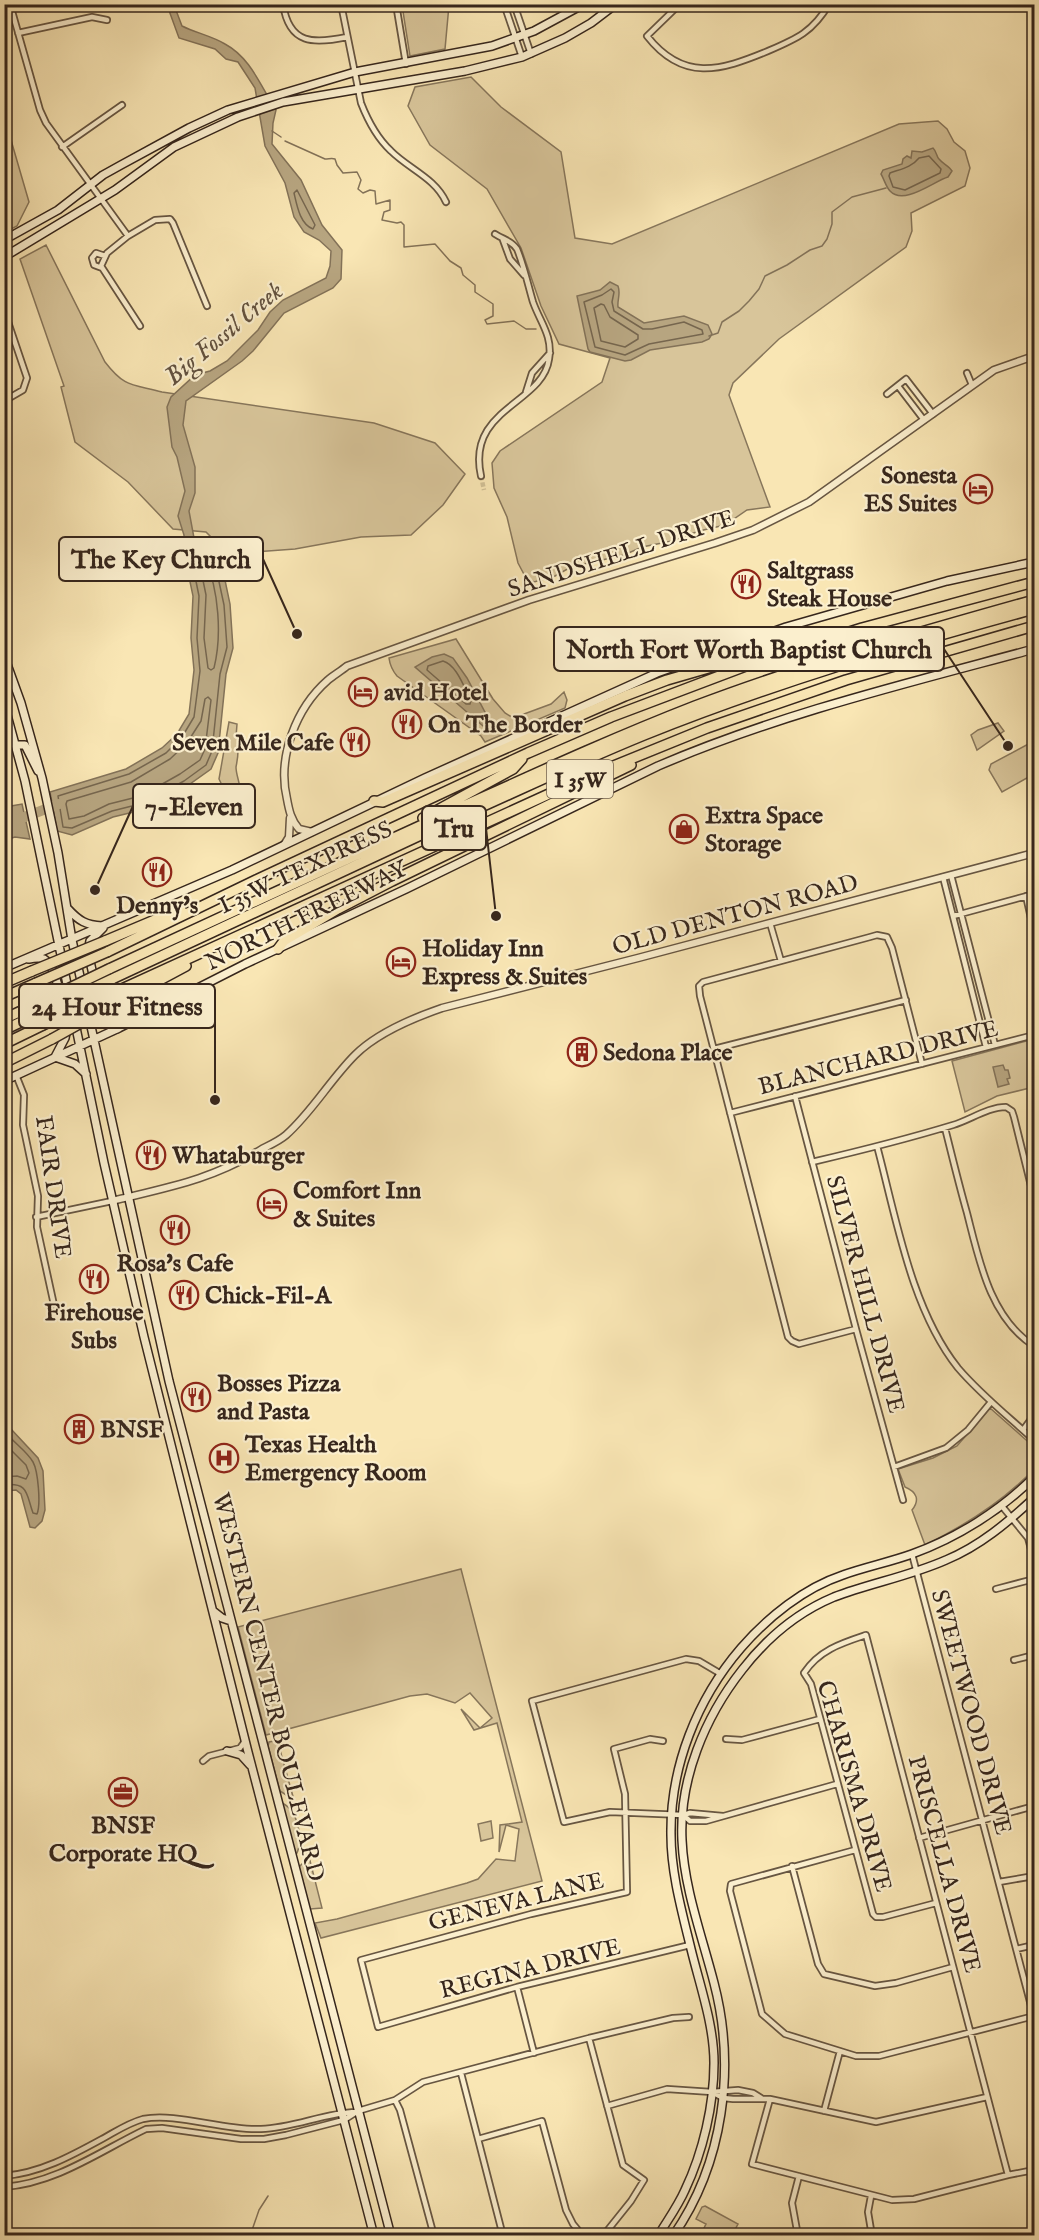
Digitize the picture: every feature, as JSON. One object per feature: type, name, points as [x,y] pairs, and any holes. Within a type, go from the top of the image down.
[{"type":"highway","points":[[999,591],[1010,583],[1035,576]]},
{"type":"highway","points":[[999,591],[1035,582]]},
{"type":"highway","name":"I 35W","points":[[4,997],[107,952],[528,753],[611,717],[767,658],[909,614],[999,591]]},
{"type":"highway","name":"I 35W TEXPRESS","points":[[4,1019],[582,752],[695,706],[858,650],[1035,600]]},
{"type":"highway","name":"I 35W TEXPRESS","points":[[4,1030],[425,833],[643,736],[742,698],[816,673],[1035,609]]},
{"type":"highway","name":"NORTH FREEWAY","points":[[4,1044],[584,778],[707,728],[846,680],[1035,626]]},
{"type":"highway","points":[[950,650],[972,649],[1035,633]]},
{"type":"highway","points":[[374,801],[383,802],[657,684],[750,656],[767,658]]},
{"type":"highway","points":[[278,949],[284,941],[338,909],[605,776],[701,736],[707,728]]},
{"type":"highway","points":[[340,862],[513,768],[528,753]]},
{"type":"highway","points":[[4,983],[171,914],[237,884],[256,880]]},
{"type":"highway","points":[[4,1063],[197,960],[207,950]]},
{"type":"highway","points":[[4,1012],[38,999],[50,998]]},
{"type":"main road","points":[[4,240],[58,210],[112,170],[189,128],[242,105],[355,72],[474,51],[516,39],[584,4]]},
{"type":"main road","points":[[4,257],[101,200],[174,147],[246,115],[279,103],[326,93],[358,90],[465,71],[522,57],[573,33],[616,4]]},
{"type":"main road","points":[[4,968],[219,875],[609,693],[749,639],[947,581],[1035,562]]},
{"type":"main road","name":"NORTH FREEWAY","points":[[4,1081],[119,1028],[658,766],[700,748],[754,727],[1035,648]]},
{"type":"main road","name":"WESTERN CENTER BOULEVARD","points":[[4,656],[21,703],[42,778],[56,841],[72,940],[155,1323],[391,2235]]},
{"type":"main road","name":"WESTERN CENTER BOULEVARD","points":[[5,709],[25,781],[57,945],[141,1326],[245,1740],[374,2235]]},
{"type":"main road","points":[[16,745],[25,745],[42,778]]},
{"type":"main road","points":[[68,908],[79,920],[88,925],[105,926]]},
{"type":"main road","points":[[98,1060],[102,1041],[119,1028],[101,1011],[88,952],[90,941],[105,926]]},
{"type":"main road","points":[[19,961],[39,958],[48,963],[54,974],[66,1033],[55,1057],[75,1064],[86,1074]]},
{"type":"main road","points":[[141,1326],[155,1323]]},
{"type":"main road","points":[[173,1456],[188,1453]]},
{"type":"main road","points":[[657,2235],[684,2193],[697,2162],[712,2092],[714,2062],[712,2031],[674,1875],[670,1836],[671,1814],[678,1776],[698,1712],[721,1674],[742,1647],[769,1619],[798,1598],[839,1576],[912,1554],[948,1539],[1001,1505],[1035,1477]]},
{"type":"main road","points":[[673,2235],[695,2198],[707,2171],[724,2094],[725,2047],[722,2019],[685,1868],[682,1839],[683,1815],[696,1753],[707,1724],[743,1668],[775,1634],[805,1613],[833,1598],[948,1560],[991,1535],[1035,1498]]},
{"type":"main road","points":[[213,1611],[231,1622]]},
{"type":"main road","points":[[245,1740],[262,1742]]},
{"type":"main road","points":[[227,1751],[241,1755],[252,1767]]},
{"type":"main road","points":[[293,1922],[308,1918]]},
{"type":"street","points":[[10,4],[40,110],[62,147],[128,236]]},
{"type":"street","points":[[283,4],[288,24],[307,40],[325,41],[347,37]]},
{"type":"street","points":[[341,4],[365,115],[378,137],[392,152],[436,186],[446,202]]},
{"type":"street","points":[[396,4],[406,63]]},
{"type":"street","points":[[504,4],[522,57]]},
{"type":"street","points":[[514,4],[531,54]]},
{"type":"street","points":[[680,4],[647,36],[662,53],[676,62],[693,68],[707,69],[739,64],[797,38],[816,24],[829,4]]},
{"type":"street","points":[[18,33],[92,17],[107,20]]},
{"type":"street","points":[[62,147],[122,105]]},
{"type":"street","points":[[102,268],[104,257],[128,236],[153,221],[170,219],[207,306]]},
{"type":"street","points":[[495,234],[503,240],[510,259],[524,275]]},
{"type":"street","points":[[481,476],[479,464],[485,435],[500,414],[539,382],[547,367],[550,353],[546,328],[536,310],[517,249],[509,240],[503,240]]},
{"type":"street","points":[[104,257],[96,253],[92,258],[94,265],[102,268],[140,326]]},
{"type":"street","points":[[4,310],[27,378],[23,390],[4,401]]},
{"type":"street","points":[[526,392],[532,373],[550,353]]},
{"type":"street","name":"SANDSHELL DRIVE","points":[[284,845],[291,830],[284,780],[288,744],[301,714],[314,695],[328,680],[347,666],[529,600],[753,530],[809,502],[1002,366],[1035,356]]},
{"type":"street","points":[[967,374],[972,385]]},
{"type":"street","points":[[887,394],[907,379],[933,414]]},
{"type":"street","points":[[898,386],[924,420]]},
{"type":"street","points":[[290,814],[299,828],[313,832]]},
{"type":"street","name":"OLD DENTON ROAD","points":[[112,1202],[179,1186],[240,1163],[284,1136],[303,1118],[356,1054],[391,1030],[417,1017],[442,1008],[1035,853]]},
{"type":"street","points":[[951,875],[995,1045]]},
{"type":"street","points":[[943,878],[986,1047]]},
{"type":"street","points":[[953,916],[1035,894]]},
{"type":"street","points":[[1026,896],[1035,932]]},
{"type":"street","points":[[770,923],[781,961]]},
{"type":"street","points":[[855,1329],[799,1344],[790,1340],[698,990],[699,986],[703,982],[877,935],[886,937],[892,948],[922,1064]]},
{"type":"street","points":[[969,979],[977,976]]},
{"type":"street","points":[[714,1049],[906,1000]]},
{"type":"street","name":"BLANCHARD DRIVE","points":[[730,1113],[1035,1035]]},
{"type":"street","name":"FAIR DRIVE","points":[[16,1075],[24,1095],[23,1125],[38,1196],[36,1217],[54,1305]]},
{"type":"street","name":"SILVER HILL DRIVE","points":[[795,1096],[855,1329],[903,1500]]},
{"type":"street","points":[[812,1162],[945,1128],[968,1121],[996,1108],[1006,1107],[1012,1111],[1014,1117],[1035,1198]]},
{"type":"street","points":[[945,1128],[978,1257],[989,1289],[1008,1320],[1035,1346]]},
{"type":"street","points":[[877,1146],[913,1281],[933,1329],[958,1367],[991,1402],[1035,1440]]},
{"type":"street","points":[[36,1217],[112,1202]]},
{"type":"street","points":[[894,1467],[946,1448],[968,1430],[991,1402]]},
{"type":"street","points":[[1023,1430],[1035,1415]]},
{"type":"street","points":[[1001,1505],[1028,1539],[1035,1560]]},
{"type":"street","name":"SWEETWOOD DRIVE","points":[[912,1554],[1034,2016]]},
{"type":"street","points":[[996,1589],[1035,1579]]},
{"type":"street","name":"PRISCELLA DRIVE","points":[[804,1673],[812,1662],[835,1646],[866,1635],[1008,2175]]},
{"type":"street","points":[[1014,1660],[1035,1655]]},
{"type":"street","points":[[721,1674],[699,1660],[686,1659],[547,1695],[532,1701],[564,1821],[610,1812],[683,1815],[690,1813],[723,1816],[837,1785]]},
{"type":"street","name":"CHARISMA DRIVE","points":[[804,1673],[811,1684],[873,1914],[876,1917],[936,1903]]},
{"type":"street","points":[[726,1739],[742,1740],[820,1719]]},
{"type":"street","name":"GENEVA LANE","points":[[378,2027],[361,1960],[531,1914],[627,1892],[625,1794],[614,1749],[650,1739],[663,1741]]},
{"type":"street","points":[[203,1761],[209,1756],[240,1748],[245,1740]]},
{"type":"street","points":[[919,1838],[1035,1806]]},
{"type":"street","points":[[855,1850],[731,1884],[730,1891],[762,2014],[785,2034],[856,2056],[879,2056],[1034,2016]]},
{"type":"street","points":[[792,1866],[818,1964],[824,1974],[875,1986],[896,1983],[953,1967]]},
{"type":"street","points":[[999,1882],[1035,1876]]},
{"type":"street","name":"REGINA DRIVE","points":[[378,2027],[518,1987],[690,1945]]},
{"type":"street","points":[[1017,1949],[1035,1945]]},
{"type":"street","points":[[518,1987],[534,2053]]},
{"type":"street","points":[[4,2187],[40,2181],[145,2129],[156,2128],[230,2138],[264,2139],[395,2100],[423,2082],[589,2038],[673,2018],[689,2017]]},
{"type":"street","points":[[589,2038],[623,2165],[644,2180],[626,2208],[603,2235]]},
{"type":"street","points":[[824,2111],[840,2051]]},
{"type":"street","points":[[460,2073],[503,2235]]},
{"type":"street","points":[[607,2106],[668,2089],[712,2092],[751,2100],[761,2098]]},
{"type":"street","points":[[724,2094],[745,2091],[761,2098],[876,2122],[987,2097]]},
{"type":"street","points":[[770,2099],[752,2164],[871,2196],[892,2200],[914,2199],[1035,2170]]},
{"type":"street","points":[[395,2100],[400,2110],[434,2235]]},
{"type":"street","points":[[4,2176],[41,2169],[127,2125],[144,2119],[155,2118],[233,2128],[260,2129],[343,2116]]},
{"type":"street","points":[[155,2118],[156,2128]]},
{"type":"street","points":[[478,2139],[542,2121],[566,2210],[573,2224],[583,2235]]},
{"type":"street","points":[[230,2138],[233,2128]]},
{"type":"street","points":[[80,2151],[86,2159]]},
{"type":"street","points":[[798,2235],[792,2203],[800,2176]]},
{"type":"street","points":[[871,2196],[868,2212],[872,2235]]},
{"type":"shaded area","points":[[402,5],[449,5],[445,49],[410,56]]},
{"type":"shaded area","points":[[471,77],[501,107],[561,152],[575,238],[612,244],[899,124],[938,121],[947,129],[954,142],[965,151],[970,168],[965,186],[911,213],[912,231],[906,247],[779,339],[733,383],[729,395],[770,507],[747,510],[725,525],[672,541],[642,547],[624,555],[571,567],[555,576],[534,582],[526,578],[518,563],[507,517],[494,488],[492,463],[500,451],[602,382],[610,358],[559,344],[541,306],[521,248],[487,189],[430,145],[408,106],[415,87]]},
{"type":"shaded area","points":[[4,116],[29,202],[17,226],[5,232]]},
{"type":"shaded area","points":[[46,245],[105,362],[124,381],[162,392],[374,423],[435,443],[465,474],[443,505],[411,535],[361,537],[295,549],[228,554],[206,532],[173,529],[128,482],[75,442],[61,387],[64,386],[20,259]]},
{"type":"shaded area","points":[[456,639],[493,699],[505,713],[516,717],[551,704],[564,692],[567,700],[565,708],[485,742],[481,736],[397,676],[390,663],[389,658]]},
{"type":"shaded area","points":[[229,722],[237,724],[236,737],[245,744],[245,748],[238,751],[236,767],[240,794],[230,802],[219,779]]},
{"type":"shaded area","points":[[998,723],[1004,731],[977,750],[971,735]]},
{"type":"shaded area","points":[[1034,741],[1034,774],[1002,792],[989,770],[991,764]]},
{"type":"shaded area","points":[[1034,1039],[1034,1087],[997,1096],[965,1112],[952,1061]]},
{"type":"shaded area","points":[[990,1408],[1034,1447],[1034,1469],[1010,1492],[983,1512],[925,1545],[912,1510],[916,1497],[905,1487],[898,1469],[933,1458],[957,1446]]},
{"type":"shaded area","points":[[461,1569],[542,1881],[321,1938],[315,1923],[467,1883],[478,1879],[496,1859],[515,1861],[519,1829],[506,1825],[499,1852],[500,1825],[522,1822],[497,1723],[474,1730],[461,1709],[480,1728],[492,1718],[470,1693],[455,1703],[427,1694],[410,1696],[266,1735],[238,1627]]},
{"type":"shaded area","points":[[280,1740],[285,1743],[285,1748],[280,1750],[294,1800],[280,1791],[268,1746],[269,1742]]},
{"type":"shaded area","points":[[282,1803],[292,1812],[298,1826],[299,1842],[296,1855]]},
{"type":"shaded area","points":[[491,1821],[493,1838],[481,1841],[478,1824]]},
{"type":"shaded area","points":[[307,1849],[322,1908],[310,1909],[299,1867],[305,1861]]},
{"type":"shaded area","points":[[705,2206],[738,2224],[732,2235],[713,2235],[703,2230],[706,2224],[696,2219],[702,2207]]},
{"type":"water","points":[[167,5],[174,5],[182,26],[225,44],[242,57],[255,74],[276,110],[272,144],[301,180],[322,225],[342,250],[341,279],[333,288],[284,313],[242,361],[186,401],[183,425],[195,467],[195,493],[189,511],[194,538],[213,543],[221,561],[230,604],[233,648],[226,674],[218,753],[211,769],[187,786],[146,809],[113,817],[72,835],[57,831],[50,792],[126,769],[162,748],[177,734],[189,714],[194,670],[191,638],[193,596],[184,553],[184,535],[178,516],[185,491],[177,457],[172,447],[167,407],[171,397],[195,375],[210,371],[227,361],[258,330],[270,312],[283,300],[326,278],[330,266],[331,251],[319,240],[304,232],[294,217],[285,183],[265,146],[255,88],[238,62],[226,59],[215,49],[179,38]]},
{"type":"water","points":[[933,148],[939,159],[952,171],[948,177],[903,196],[890,191],[881,174],[883,170],[902,164],[903,159],[907,156],[911,158],[912,151],[922,152]]},
{"type":"water","points":[[610,282],[618,286],[618,307],[644,323],[684,316],[708,325],[712,334],[709,339],[702,342],[650,350],[625,361],[590,352],[577,296],[600,290]]},
{"type":"water","points":[[444,654],[453,658],[467,678],[488,718],[488,724],[483,726],[415,667],[432,657]]},
{"type":"water","points":[[22,804],[30,839],[15,837],[5,840],[5,810]]},
{"type":"water","points":[[1003,1065],[1005,1070],[1008,1070],[1009,1084],[998,1087],[993,1067]]},
{"type":"water","points":[[5,1403],[7,1422],[38,1458],[43,1471],[45,1510],[42,1521],[35,1528],[30,1527],[21,1494],[16,1490],[5,1491]]},
{"type":"waterway","points":[[272,131],[281,137]]},
{"type":"waterway","points":[[285,141],[325,159],[335,159],[343,173],[357,172],[361,180],[358,189],[363,193],[370,190],[375,191],[376,204],[390,200],[390,210],[384,212],[382,220],[401,222],[404,225],[404,247],[435,244],[450,261],[461,268],[463,275],[475,285],[475,292],[493,304],[493,316],[485,320],[487,324],[514,321],[526,329],[536,329]]},
{"type":"waterway","points":[[709,336],[718,333],[722,322],[749,301],[759,289],[765,276],[810,250],[822,246],[832,224],[832,212],[852,197],[886,188]]},
{"type":"waterway","name":"Big Fossil Creek","points":[[4,827],[59,804]]},
{"type":"waterway","points":[[250,2236],[259,2210],[268,2196]]},
{"type":"waterway","points":[[1014,2236],[1034,2230]]},
{"type":"tunnel","points":[[481,476],[484,490]]},
{"type":"place","name":"Sonesta ES Suites","points":[[978,489]]},
{"type":"place","name":"Saltgrass Steak House","points":[[746,584]]},
{"type":"place","name":"The Key Church","points":[[297,634]]},
{"type":"place","name":"avid Hotel","points":[[363,692]]},
{"type":"place","name":"On The Border","points":[[407,724]]},
{"type":"place","name":"Seven Mile Cafe","points":[[355,742]]},
{"type":"place","name":"North Fort Worth Baptist Church","points":[[1008,746]]},
{"type":"place","name":"Extra Space Storage","points":[[684,829]]},
{"type":"place","name":"Denny's","points":[[157,872]]},
{"type":"place","name":"7-Eleven","points":[[95,890]]},
{"type":"place","name":"Tru","points":[[496,916]]},
{"type":"place","name":"Holiday Inn Express & Suites","points":[[401,962]]},
{"type":"place","name":"Sedona Place","points":[[582,1052]]},
{"type":"place","name":"24 Hour Fitness","points":[[215,1100]]},
{"type":"place","name":"Whataburger","points":[[151,1155]]},
{"type":"place","name":"Comfort Inn & Suites","points":[[272,1204]]},
{"type":"place","name":"Rosa's Cafe","points":[[175,1230]]},
{"type":"place","name":"Firehouse Subs","points":[[94,1279]]},
{"type":"place","name":"Chick-Fil-A","points":[[184,1295]]},
{"type":"place","name":"Bosses Pizza and Pasta","points":[[196,1397]]},
{"type":"place","name":"BNSF","points":[[79,1429]]},
{"type":"place","name":"Texas Health Emergency Room","points":[[224,1458]]},
{"type":"place","name":"BNSF Corporate HQ","points":[[123,1792]]}]
